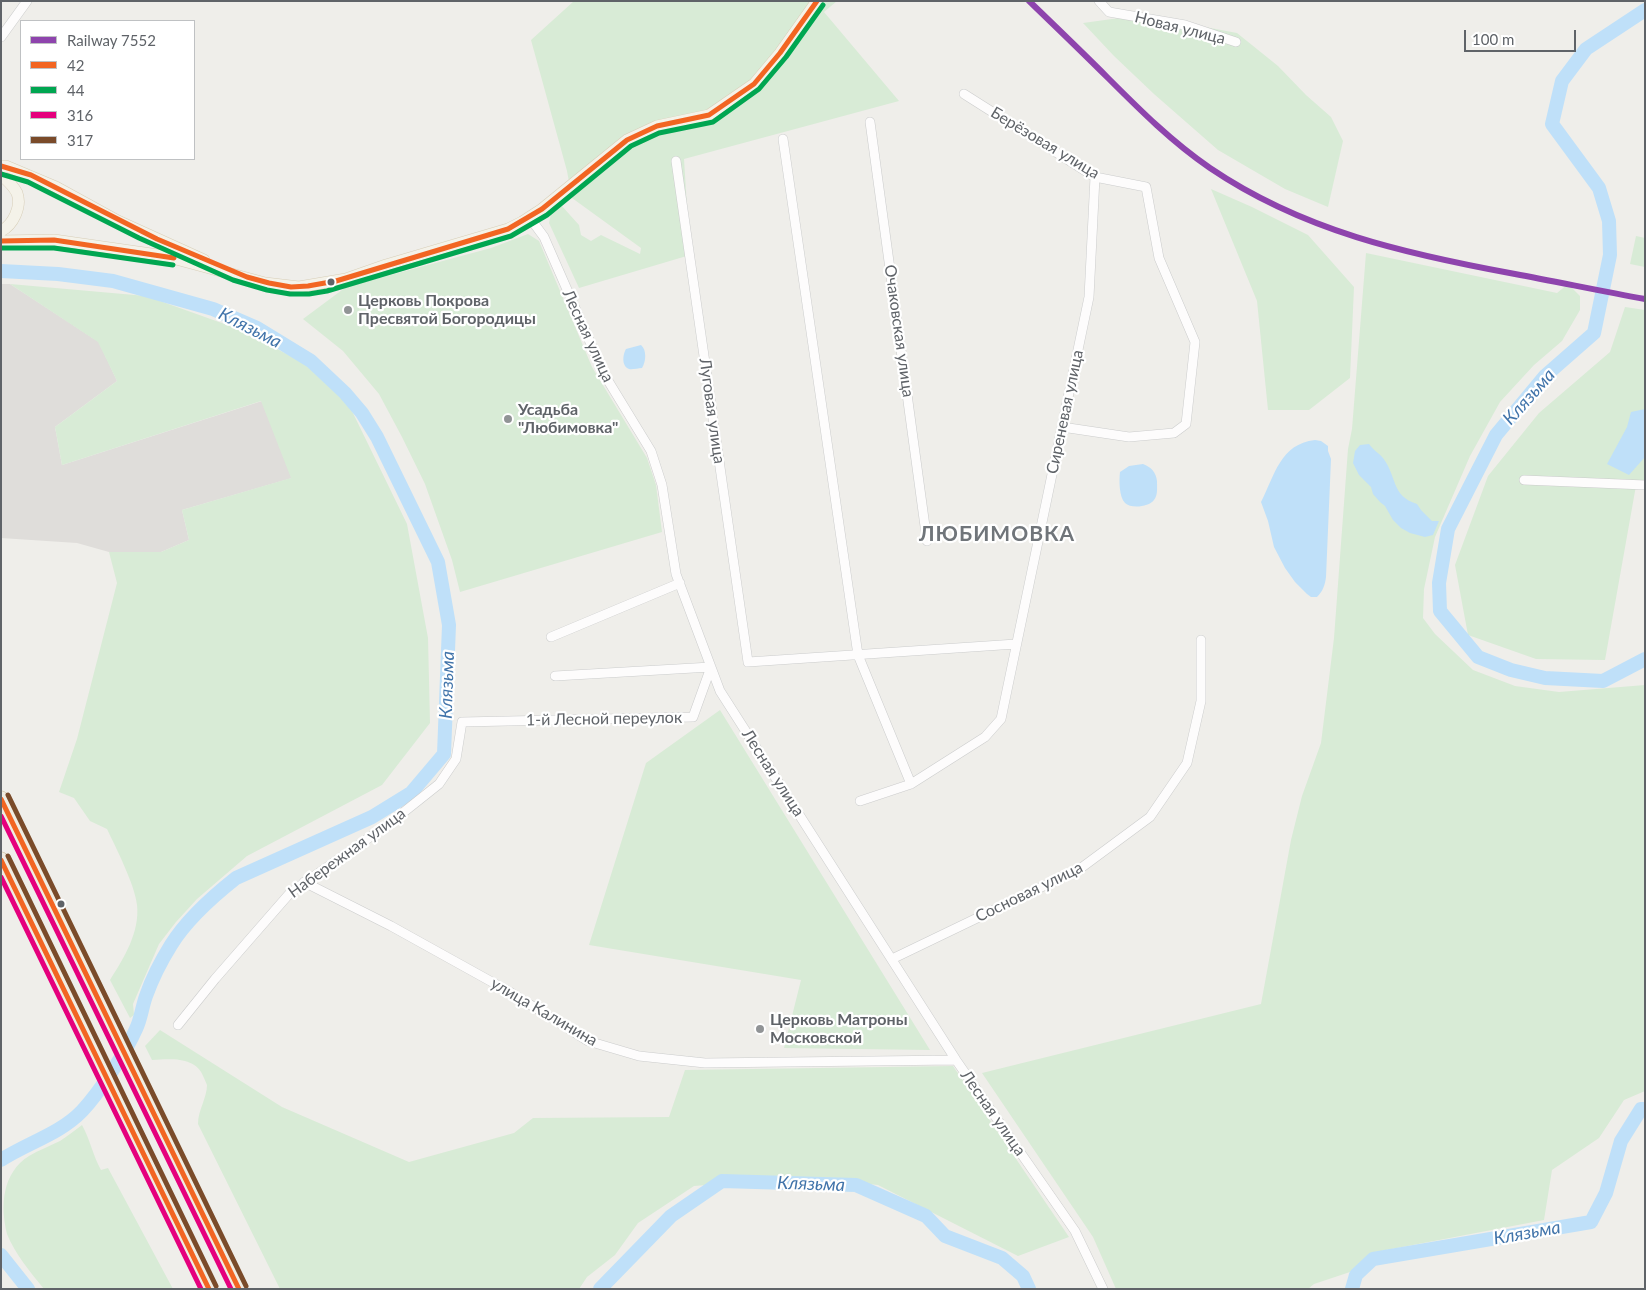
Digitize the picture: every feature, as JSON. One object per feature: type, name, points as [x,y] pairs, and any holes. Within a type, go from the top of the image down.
[{"type":"highway","points":[[1,798],[239,1289]]},
{"type":"highway","points":[[1,859],[209,1289]]},
{"type":"main road","points":[[1,241],[54,240],[165,256],[278,285],[312,286],[346,279],[508,228],[530,218],[627,140],[657,126],[709,115],[754,84],[780,53],[817,1]]},
{"type":"main road","points":[[1,166],[6,166],[38,179],[118,221],[240,275]]},
{"type":"main road","points":[[1,176],[16,191],[18,197],[17,210],[13,220],[1,231]]},
{"type":"street","points":[[1,37],[27,1]]},
{"type":"street","name":"Новая улица","points":[[1099,1],[1109,12],[1184,25],[1236,42]]},
{"type":"street","name":"Берёзовая улица","points":[[964,94],[1095,177],[1146,187],[1160,258],[1194,342],[1186,424],[1174,433],[1129,437],[1062,427]]},
{"type":"street","name":"Очаковская улица","points":[[870,122],[927,541]]},
{"type":"street","points":[[783,139],[858,655],[911,784]]},
{"type":"street","name":"Луговая улица","points":[[676,161],[748,662],[858,655]]},
{"type":"street","name":"Сиреневая улица","points":[[860,801],[911,784],[985,737],[1001,719],[1089,297],[1095,177]]},
{"type":"street","name":"Лесная улица","points":[[530,218],[544,237],[604,374],[651,451],[662,485],[676,574],[720,691],[956,1060],[1075,1231],[1103,1289]]},
{"type":"street","points":[[1524,480],[1645,485]]},
{"type":"street","points":[[551,637],[680,583]]},
{"type":"street","name":"Сосновая улица","points":[[892,959],[1081,868],[1150,816],[1187,763],[1201,701],[1201,640]]},
{"type":"street","points":[[858,655],[1016,644]]},
{"type":"street","points":[[555,676],[711,666]]},
{"type":"street","name":"1-й Лесной переулок","points":[[462,722],[693,717],[711,666]]},
{"type":"street","name":"Набережная улица","points":[[178,1025],[290,892],[390,823],[439,784],[456,759],[462,722]]},
{"type":"street","name":"улица Калинина","points":[[304,882],[391,926],[510,992],[588,1041],[639,1056],[705,1063],[956,1060]]},
{"type":"shaded area","points":[[1,284],[10,284],[99,342],[117,381],[55,427],[62,465],[262,401],[292,478],[182,510],[189,540],[161,552],[109,552],[77,543],[1,538]]},
{"type":"green space","points":[[574,1],[837,1],[824,12],[899,101],[684,159],[690,255],[579,288],[549,223],[552,209],[561,205],[579,225],[581,235],[591,241],[601,235],[640,254],[641,248],[572,198],[567,171],[531,40]]},
{"type":"green space","points":[[1141,15],[1237,33],[1278,66],[1331,117],[1343,141],[1328,207],[1285,189],[1218,150],[1154,94],[1083,23]]},
{"type":"green space","points":[[1211,189],[1308,235],[1354,287],[1350,378],[1309,410],[1268,410],[1257,301]]},
{"type":"green space","name":"Усадьба \"Любимовка\"","points":[[528,234],[539,241],[592,367],[647,458],[656,485],[662,532],[460,592],[452,560],[425,484],[379,394],[343,351],[303,319],[346,287],[491,248]]},
{"type":"green space","points":[[1636,236],[1645,238],[1645,267],[1630,264]]},
{"type":"green space","points":[[1366,253],[1557,293],[1568,284],[1580,296],[1580,310],[1562,341],[1534,365],[1500,402],[1470,456],[1435,537],[1424,589],[1423,618],[1435,634],[1473,670],[1515,686],[1559,692],[1645,685],[1645,1091],[1624,1100],[1599,1138],[1552,1170],[1544,1220],[1371,1253],[1350,1272],[1314,1284],[1308,1289],[1116,1289],[1093,1237],[982,1073],[1261,1004],[1291,840],[1302,796],[1321,743],[1334,638],[1348,449],[1352,429]]},
{"type":"green space","points":[[10,284],[146,296],[233,327],[311,366],[351,409],[407,524],[428,638],[430,723],[382,785],[247,856],[197,899],[159,944],[133,1004],[134,1015],[130,1018],[110,980],[130,944],[136,925],[137,905],[133,887],[107,829],[90,821],[74,798],[59,792],[77,739],[117,583],[109,552],[161,552],[189,540],[182,510],[291,478],[261,401],[62,465],[55,427],[117,381],[98,342]]},
{"type":"green space","points":[[1625,307],[1645,310],[1645,480],[1637,480],[1605,660],[1536,659],[1468,635],[1455,565],[1488,476],[1539,413],[1610,352]]},
{"type":"green space","points":[[720,710],[930,1050],[784,1048],[801,980],[589,945],[646,763]]},
{"type":"green space","points":[[160,1030],[282,1107],[409,1162],[514,1133],[533,1118],[669,1117],[685,1070],[953,1066],[1069,1237],[1018,1256],[878,1185],[806,1177],[694,1186],[638,1223],[615,1255],[587,1277],[579,1289],[280,1289],[198,1124],[207,1085],[200,1071],[189,1062],[182,1060],[152,1060],[145,1046]]},
{"type":"green space","points":[[82,1125],[101,1170],[108,1168],[173,1289],[44,1289],[14,1249],[7,1234],[4,1212],[5,1191],[13,1171],[29,1156],[60,1141]]},
{"type":"water","points":[[641,345],[645,353],[642,368],[629,369],[624,363],[626,349]]},
{"type":"water","points":[[1645,409],[1645,457],[1629,475],[1607,464],[1627,427],[1631,412]]},
{"type":"water","points":[[1315,440],[1321,441],[1328,446],[1331,459],[1326,577],[1321,592],[1317,597],[1311,597],[1295,582],[1285,568],[1274,547],[1261,502],[1280,462],[1286,454],[1303,443]]},
{"type":"water","points":[[1369,444],[1383,458],[1395,485],[1403,496],[1417,504],[1432,521],[1439,521],[1433,535],[1425,537],[1410,533],[1401,528],[1393,520],[1385,506],[1373,494],[1371,487],[1359,475],[1353,463],[1355,451],[1360,445]]},
{"type":"water","points":[[1143,464],[1151,468],[1156,475],[1156,496],[1148,504],[1131,506],[1125,503],[1122,497],[1120,472],[1129,466]]},
{"type":"waterway","name":"Клязьма","points":[[1645,10],[1586,49],[1562,81],[1552,124],[1599,188],[1609,221],[1610,255],[1594,333],[1545,376],[1496,435],[1448,529],[1439,583],[1440,611],[1478,657],[1511,670],[1545,678],[1603,681],[1645,659]]},
{"type":"waterway","name":"Клязьма","points":[[1,271],[58,274],[113,281],[213,309],[257,328],[311,361],[345,393],[362,413],[377,437],[438,562],[449,625],[444,754],[411,793],[372,817],[236,878],[209,901],[192,917],[167,951],[151,983],[132,1038],[112,1072],[89,1103],[64,1126],[1,1160]]},
{"type":"waterway","name":"Клязьма","points":[[1352,1289],[1356,1275],[1373,1259],[1591,1222],[1606,1193],[1621,1141],[1641,1109],[1645,1109]]},
{"type":"waterway","name":"Клязьма","points":[[600,1289],[671,1216],[722,1181],[856,1185],[926,1216],[945,1236],[1002,1258],[1023,1276],[1029,1289]]},
{"type":"waterway","name":"Клязьма","points":[[1,1255],[28,1289]]},
{"type":"rail line","name":"7552","points":[[1029,1],[1169,137],[1210,168],[1245,190],[1282,208],[1356,237],[1434,258],[1645,299]]},
{"type":"transit line","name":"42","points":[[1,166],[31,175],[157,239],[247,277],[291,287],[336,281],[508,229],[542,209],[627,140],[657,126],[709,115],[754,84],[780,53],[817,1]]},
{"type":"transit line","name":"44","points":[[1,174],[28,182],[139,238],[233,280],[267,290],[290,294],[309,294],[327,291],[511,236],[547,215],[631,146],[659,133],[713,122],[759,89],[786,57],[823,5]]},
{"type":"transit line","name":"42","points":[[1,241],[54,240],[174,258]]},
{"type":"transit line","name":"44","points":[[1,248],[54,248],[173,265]]},
{"type":"transit line","name":"317","points":[[8,795],[246,1286]]},
{"type":"transit line","name":"42","points":[[1,799],[239,1289]]},
{"type":"transit line","name":"316","points":[[1,816],[231,1289]]},
{"type":"transit line","name":"317","points":[[8,856],[216,1286]]},
{"type":"transit line","name":"42","points":[[1,860],[209,1289]]},
{"type":"transit line","name":"316","points":[[1,877],[201,1289]]},
{"type":"place","name":"Церковь Покрова Пресвятой Богородицы","points":[[348,310]]},
{"type":"place","name":"Усадьба \"Любимовка\"","points":[[508,419]]},
{"type":"place","name":"Церковь Матроны Московской","points":[[760,1029]]},
{"type":"district","name":"ЛЮБИМОВКА","points":[[997,534]]}]
